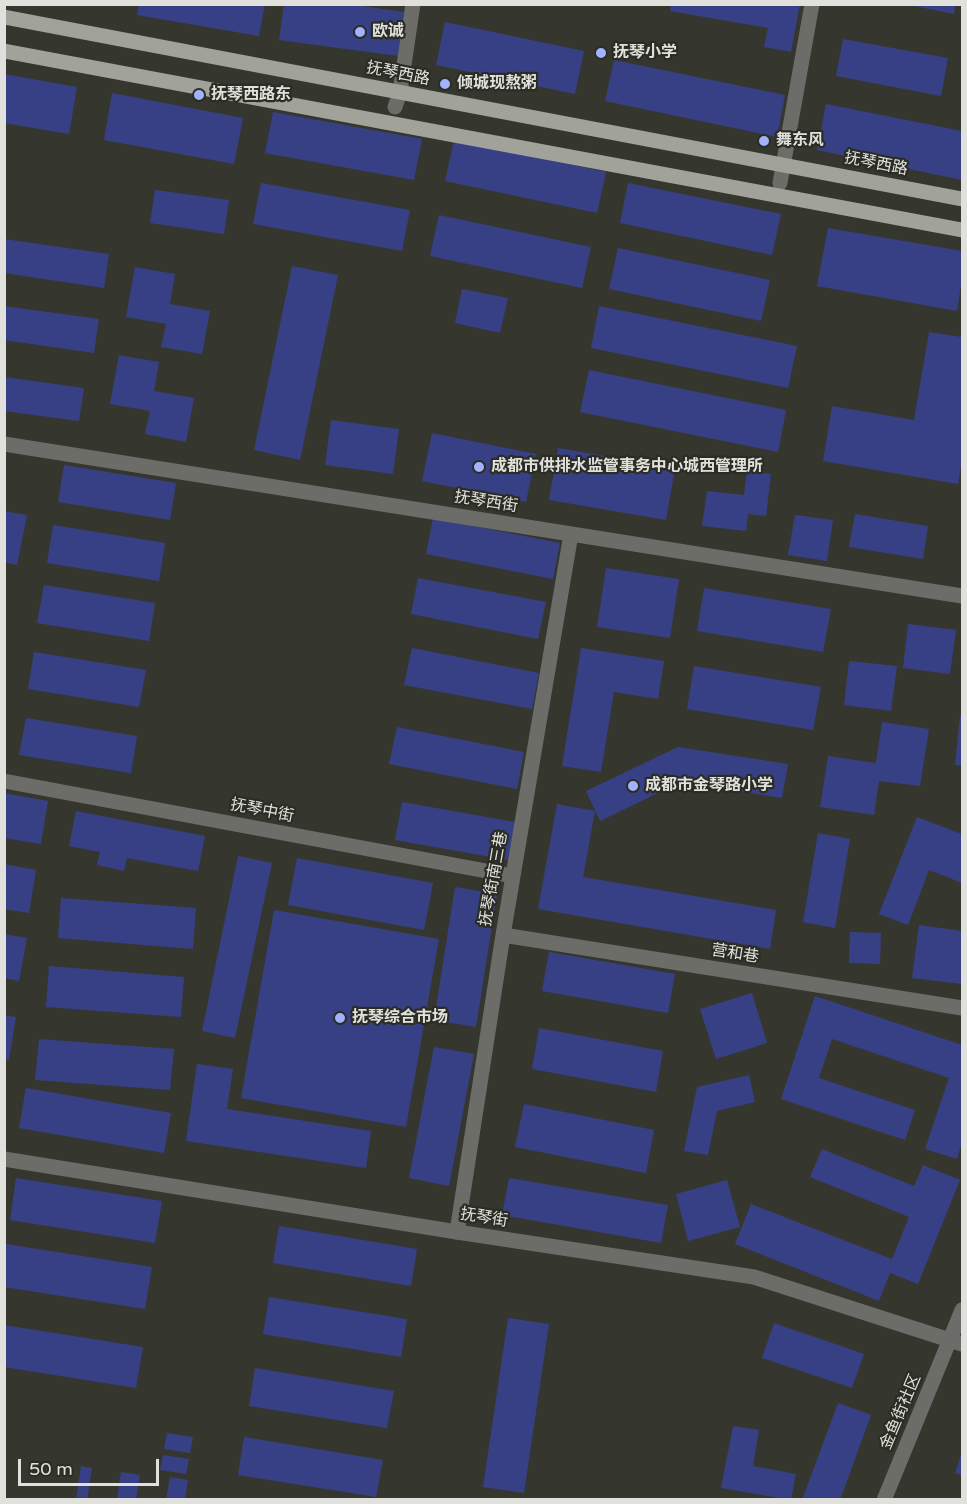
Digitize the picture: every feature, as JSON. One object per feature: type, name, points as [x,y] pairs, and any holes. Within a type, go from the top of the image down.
[{"type":"main road","name":"抚琴西路","points":[[4,17],[963,199]]},
{"type":"main road","points":[[4,51],[963,230]]},
{"type":"street","points":[[395,107],[400,92],[413,4]]},
{"type":"street","points":[[780,183],[812,4]]},
{"type":"street","name":"抚琴西街","points":[[4,444],[963,596]]},
{"type":"street","name":"抚琴街南三巷","points":[[457,1232],[503,935],[571,534]]},
{"type":"street","name":"抚琴中街","points":[[4,782],[513,876]]},
{"type":"street","name":"营和巷","points":[[503,935],[963,1008]]},
{"type":"street","name":"抚琴街","points":[[4,1159],[457,1232],[754,1276],[957,1341]]},
{"type":"street","name":"金鱼街社区","points":[[884,1500],[957,1341],[963,1310]]},
{"type":"building","points":[[139,4],[265,4],[259,36],[137,15]]},
{"type":"building","points":[[284,4],[348,4],[404,12],[398,56],[279,40]]},
{"type":"building","points":[[671,4],[800,4],[791,52],[764,47],[768,28],[670,11]]},
{"type":"building","points":[[909,5],[955,5],[954,14]]},
{"type":"building","points":[[445,22],[584,51],[575,94],[436,65]]},
{"type":"building","points":[[843,39],[948,58],[941,96],[836,76]]},
{"type":"building","points":[[614,60],[785,95],[777,137],[605,101]]},
{"type":"building","points":[[4,74],[77,87],[69,134],[4,123]]},
{"type":"building","points":[[112,93],[243,118],[234,164],[104,140]]},
{"type":"building","points":[[826,104],[962,131],[962,180],[817,150]]},
{"type":"building","points":[[273,112],[422,139],[414,180],[265,153]]},
{"type":"building","points":[[454,140],[606,172],[597,213],[445,181]]},
{"type":"building","points":[[261,183],[410,210],[402,251],[253,224]]},
{"type":"building","points":[[628,183],[781,214],[772,255],[620,223]]},
{"type":"building","points":[[155,190],[229,200],[224,234],[150,223]]},
{"type":"building","points":[[439,215],[591,247],[582,288],[430,256]]},
{"type":"building","points":[[828,228],[962,251],[962,279],[957,311],[817,286]]},
{"type":"building","points":[[4,239],[109,254],[104,288],[4,273]]},
{"type":"building","points":[[618,248],[770,280],[761,321],[609,289]]},
{"type":"building","points":[[292,266],[338,275],[300,460],[254,450]]},
{"type":"building","points":[[135,267],[175,274],[170,304],[210,311],[202,354],[161,347],[166,324],[126,317]]},
{"type":"building","points":[[462,289],[508,298],[500,333],[455,323]]},
{"type":"building","points":[[4,306],[99,319],[94,353],[4,340]]},
{"type":"building","points":[[599,306],[797,346],[788,388],[591,348]]},
{"type":"building","points":[[929,332],[962,337],[962,460],[958,484],[823,461],[832,406],[914,420]]},
{"type":"building","points":[[119,355],[159,362],[154,391],[194,398],[186,442],[145,434],[150,411],[110,404]]},
{"type":"building","points":[[589,370],[786,410],[778,452],[580,412]]},
{"type":"building","points":[[4,377],[84,388],[79,421],[4,411]]},
{"type":"building","points":[[331,420],[399,429],[393,474],[325,465]]},
{"type":"building","name":"成都市供排水监管事务中心城西管理所","points":[[432,433],[536,454],[526,502],[422,481]]},
{"type":"building","points":[[558,448],[675,468],[666,520],[549,500]]},
{"type":"building","points":[[64,465],[176,483],[170,520],[58,502]]},
{"type":"building","points":[[747,471],[771,474],[766,516],[748,514],[746,531],[702,526],[707,491],[744,495]]},
{"type":"building","points":[[4,511],[27,515],[17,565],[4,562]]},
{"type":"building","points":[[855,514],[928,526],[923,559],[849,547]]},
{"type":"building","points":[[795,515],[833,520],[827,561],[788,555]]},
{"type":"building","points":[[433,518],[560,543],[553,579],[426,554]]},
{"type":"building","points":[[53,525],[165,543],[159,581],[47,563]]},
{"type":"building","points":[[606,568],[679,579],[670,638],[597,627]]},
{"type":"building","points":[[418,578],[546,602],[538,639],[411,614]]},
{"type":"building","points":[[44,585],[155,603],[149,641],[37,623]]},
{"type":"building","points":[[704,588],[831,609],[823,652],[697,631]]},
{"type":"building","points":[[908,624],[956,630],[950,674],[903,668]]},
{"type":"building","points":[[412,648],[539,673],[532,709],[404,685]]},
{"type":"building","points":[[581,648],[664,661],[658,699],[614,692],[601,772],[562,766]]},
{"type":"building","points":[[34,652],[146,670],[139,707],[28,689]]},
{"type":"building","points":[[849,661],[897,666],[891,711],[844,705]]},
{"type":"building","points":[[694,666],[821,687],[813,730],[687,709]]},
{"type":"building","points":[[960,716],[962,717],[962,766],[955,765]]},
{"type":"building","points":[[26,718],[137,736],[131,773],[19,755]]},
{"type":"building","points":[[882,722],[929,729],[920,786],[879,781],[874,815],[820,807],[828,756],[876,763]]},
{"type":"building","points":[[397,727],[524,752],[517,789],[389,764]]},
{"type":"building","name":"成都市金琴路小学","points":[[678,747],[788,764],[782,798],[681,782],[600,821],[586,791]]},
{"type":"building","points":[[4,793],[48,801],[41,844],[4,838]]},
{"type":"building","points":[[402,802],[515,822],[508,860],[395,840]]},
{"type":"building","points":[[557,804],[595,811],[583,877],[776,910],[770,949],[538,909]]},
{"type":"building","points":[[76,811],[205,836],[198,871],[127,858],[124,871],[97,865],[100,852],[69,846]]},
{"type":"building","points":[[917,817],[962,834],[962,883],[929,870],[908,925],[879,914]]},
{"type":"building","points":[[818,833],[850,839],[835,928],[803,922]]},
{"type":"building","points":[[238,856],[272,863],[235,1038],[202,1031]]},
{"type":"building","points":[[297,858],[433,883],[424,930],[288,905]]},
{"type":"building","points":[[4,864],[36,870],[29,913],[4,909]]},
{"type":"building","points":[[455,887],[497,894],[476,1027],[434,1020]]},
{"type":"building","points":[[61,898],[196,908],[193,949],[58,938]]},
{"type":"building","name":"抚琴综合市场","points":[[274,910],[439,939],[406,1127],[241,1098]]},
{"type":"building","points":[[919,925],[962,931],[962,984],[912,978]]},
{"type":"building","points":[[850,932],[881,933],[880,964],[849,963]]},
{"type":"building","points":[[4,934],[27,938],[19,981],[4,978]]},
{"type":"building","points":[[549,952],[675,974],[668,1013],[542,991]]},
{"type":"building","points":[[49,966],[184,977],[181,1017],[46,1007]]},
{"type":"building","points":[[752,993],[767,1043],[716,1059],[700,1009]]},
{"type":"building","points":[[815,996],[962,1045],[962,1142],[957,1159],[925,1149],[949,1078],[832,1039],[819,1078],[915,1110],[905,1140],[781,1099]]},
{"type":"building","points":[[4,1015],[16,1017],[9,1060],[4,1059]]},
{"type":"building","points":[[539,1028],[663,1051],[656,1092],[532,1069]]},
{"type":"building","points":[[39,1039],[174,1049],[170,1090],[35,1080]]},
{"type":"building","points":[[434,1047],[474,1054],[449,1186],[409,1178]]},
{"type":"building","points":[[197,1064],[233,1069],[227,1109],[371,1131],[366,1168],[186,1141]]},
{"type":"building","points":[[749,1075],[755,1102],[717,1111],[708,1155],[684,1151],[697,1087]]},
{"type":"building","points":[[26,1088],[171,1113],[164,1153],[19,1128]]},
{"type":"building","points":[[524,1104],[654,1130],[646,1173],[515,1147]]},
{"type":"building","points":[[822,1149],[914,1186],[923,1165],[960,1180],[918,1284],[890,1273],[879,1301],[735,1244],[751,1204],[892,1259],[909,1217],[810,1177]]},
{"type":"building","points":[[16,1178],[162,1201],[155,1243],[10,1220]]},
{"type":"building","points":[[509,1178],[668,1205],[661,1243],[502,1215]]},
{"type":"building","points":[[727,1180],[740,1227],[688,1241],[676,1194]]},
{"type":"building","points":[[279,1226],[417,1249],[411,1286],[273,1263]]},
{"type":"building","points":[[6,1244],[152,1267],[145,1309],[4,1287]]},
{"type":"building","points":[[269,1297],[407,1319],[401,1357],[263,1334]]},
{"type":"building","points":[[508,1318],[549,1324],[524,1493],[483,1487]]},
{"type":"building","points":[[774,1323],[864,1354],[852,1388],[762,1358]]},
{"type":"building","points":[[4,1325],[143,1347],[136,1388],[4,1367]]},
{"type":"building","points":[[255,1368],[394,1391],[387,1428],[249,1406]]},
{"type":"building","points":[[838,1403],[871,1415],[840,1500],[802,1500]]},
{"type":"building","points":[[733,1426],[759,1430],[753,1466],[796,1474],[791,1500],[721,1488]]},
{"type":"building","points":[[167,1433],[193,1437],[190,1453],[164,1449]]},
{"type":"building","points":[[244,1437],[383,1460],[376,1497],[238,1475]]},
{"type":"building","points":[[962,1452],[962,1475],[955,1473]]},
{"type":"building","points":[[163,1455],[189,1459],[186,1474],[160,1470]]},
{"type":"building","points":[[81,1466],[92,1468],[87,1500],[76,1500]]},
{"type":"building","points":[[121,1472],[140,1475],[136,1500],[117,1500]]},
{"type":"building","points":[[170,1477],[188,1480],[185,1500],[166,1500]]},
{"type":"place","name":"欧诚","points":[[360,32]]},
{"type":"place","name":"抚琴小学","points":[[601,53]]},
{"type":"place","name":"倾城现熬粥","points":[[445,84]]},
{"type":"place","name":"抚琴西路东","points":[[199,95]]},
{"type":"place","name":"舞东风","points":[[764,141]]},
{"type":"place","name":"成都市供排水监管事务中心城西管理所","points":[[479,467]]},
{"type":"place","name":"成都市金琴路小学","points":[[633,786]]},
{"type":"place","name":"抚琴综合市场","points":[[340,1018]]}]
